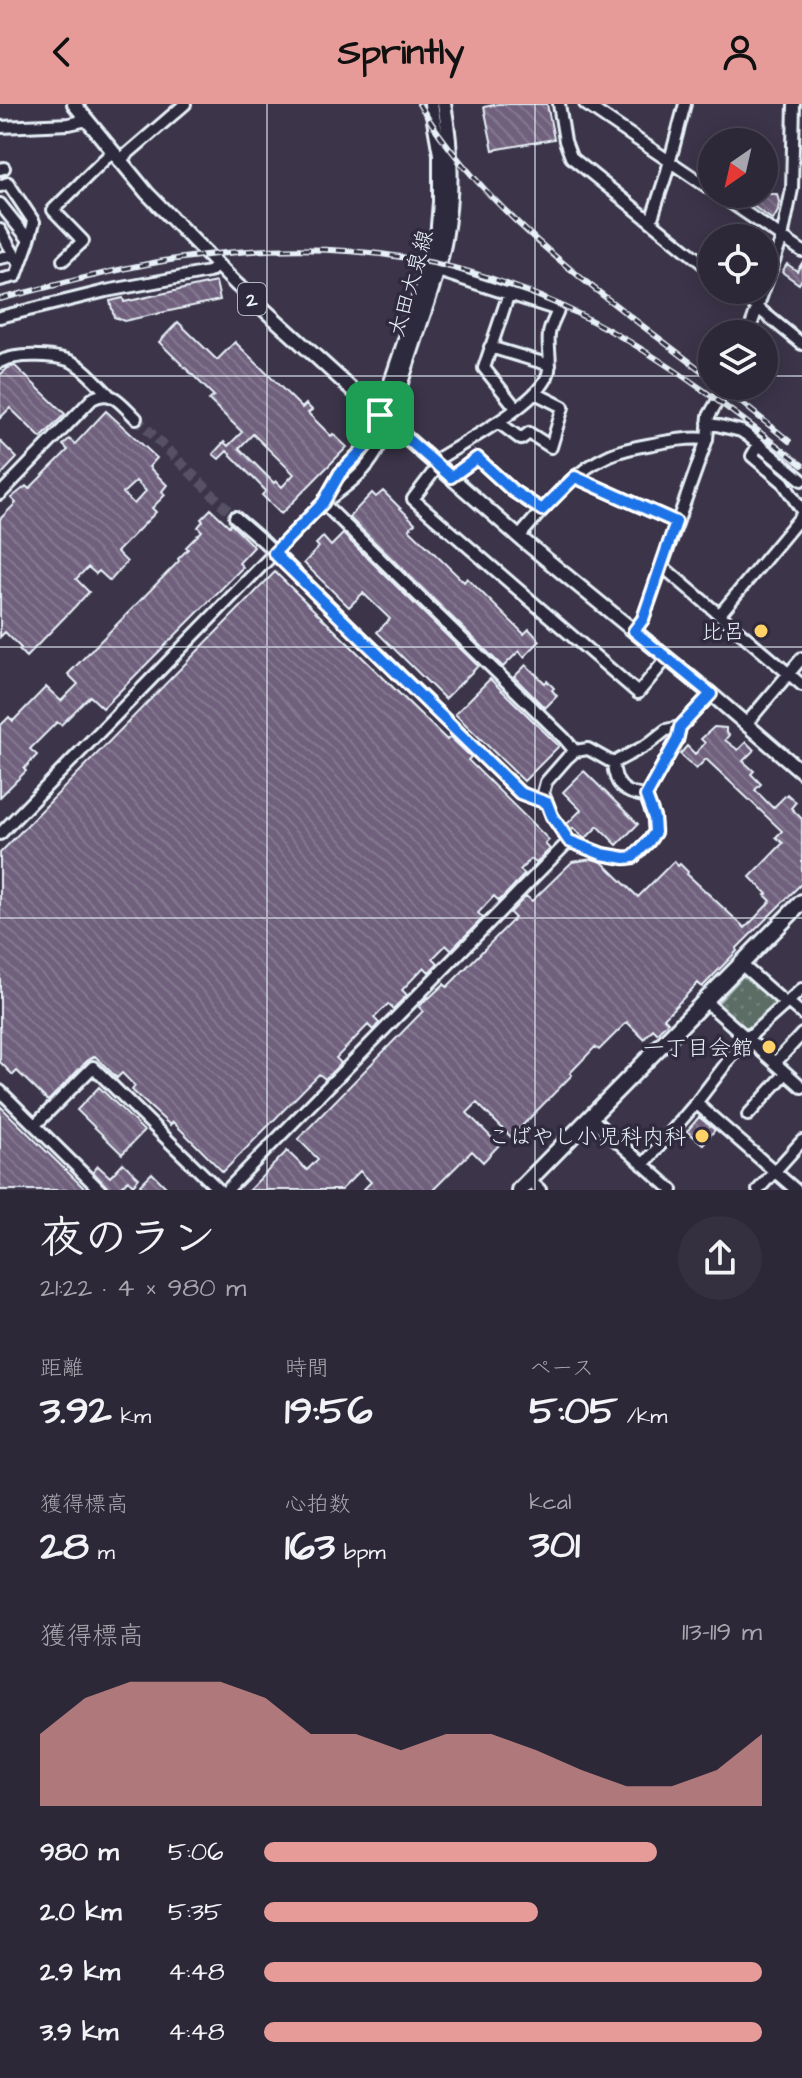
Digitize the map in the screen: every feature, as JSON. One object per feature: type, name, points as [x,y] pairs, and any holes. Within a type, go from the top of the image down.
[{"type":"highway","points":[[529,1187],[591,1118],[741,964],[800,909]]},
{"type":"main road","name":"2","points":[[74,104],[116,156],[217,266],[519,537],[802,772]]},
{"type":"main road","name":"太田大泉線","points":[[384,418],[437,238],[440,154],[431,104]]},
{"type":"main road","name":"太田大泉線","points":[[384,418],[438,271],[445,240],[449,208],[450,139],[444,104]]},
{"type":"street","points":[[63,260],[83,241],[53,210],[116,156],[185,104]]},
{"type":"street","points":[[559,104],[571,157],[698,260]]},
{"type":"street","points":[[585,104],[698,180]]},
{"type":"street","points":[[651,221],[685,104]]},
{"type":"street","points":[[753,320],[782,238],[792,189],[798,153],[794,104]]},
{"type":"street","points":[[0,127],[69,124],[87,120]]},
{"type":"street","points":[[0,186],[8,183],[34,222],[18,260],[16,276],[0,280]]},
{"type":"street","points":[[0,204],[29,240]]},
{"type":"street","points":[[738,208],[802,251]]},
{"type":"street","points":[[0,232],[18,260]]},
{"type":"street","points":[[0,258],[18,260]]},
{"type":"street","points":[[0,317],[106,291],[209,272],[217,266]]},
{"type":"street","points":[[438,271],[558,310],[550,329],[550,359],[545,380],[535,393],[494,425],[462,443],[436,464],[413,499],[638,693],[667,658]]},
{"type":"street","points":[[509,293],[484,368],[516,408]]},
{"type":"street","points":[[753,304],[802,344]]},
{"type":"street","points":[[490,347],[550,359]]},
{"type":"street","points":[[0,362],[9,357],[65,359],[79,365],[136,418]]},
{"type":"street","points":[[494,425],[521,439],[529,433],[551,447],[563,407],[535,393]]},
{"type":"street","points":[[0,494],[92,399],[106,394],[111,396]]},
{"type":"street","points":[[634,631],[643,619],[707,439],[711,410],[717,400]]},
{"type":"street","points":[[0,834],[323,503],[351,484],[371,461],[384,438],[384,418]]},
{"type":"street","points":[[708,423],[741,431],[802,480]]},
{"type":"street","points":[[519,537],[575,477],[611,454],[668,441],[707,439]]},
{"type":"street","points":[[720,614],[802,513],[783,482],[752,456],[759,444]]},
{"type":"street","points":[[451,477],[477,458],[513,491],[542,510]]},
{"type":"street","points":[[575,477],[676,522]]},
{"type":"street","points":[[323,503],[575,751]]},
{"type":"street","points":[[235,517],[520,793],[547,803]]},
{"type":"street","points":[[662,566],[802,685]]},
{"type":"street","points":[[746,724],[802,658]]},
{"type":"street","points":[[613,763],[588,749],[575,751],[546,782],[543,793],[552,816],[569,841],[602,854],[633,857],[655,832],[654,818],[646,796],[677,740],[680,727],[711,694]]},
{"type":"street","points":[[613,763],[647,745],[666,730],[680,727]]},
{"type":"street","points":[[647,745],[654,747],[664,764]]},
{"type":"street","points":[[613,763],[614,779],[630,795],[646,796]]},
{"type":"street","points":[[35,1125],[93,1067],[226,1190],[569,841]]},
{"type":"street","points":[[741,964],[802,1014]]},
{"type":"street","points":[[643,1165],[748,1037],[802,989]]},
{"type":"street","points":[[705,1001],[802,1087]]},
{"type":"street","points":[[775,1063],[802,1034]]},
{"type":"street","points":[[748,1115],[786,1073]]},
{"type":"street","points":[[0,1091],[100,1190]]},
{"type":"street","points":[[696,1103],[796,1190]]},
{"type":"street","points":[[591,1118],[672,1190]]},
{"type":"street","points":[[758,1190],[802,1141]]},
{"type":"green space","points":[[746,973],[782,1003],[749,1034],[716,1005]]},
{"type":"building","points":[[547,104],[554,139],[493,150],[484,107]]},
{"type":"building","points":[[778,198],[779,202],[778,211],[773,220],[756,208],[778,208]]},
{"type":"building","points":[[802,263],[799,284],[782,272],[787,264],[797,271]]},
{"type":"building","points":[[216,282],[220,300],[124,321],[114,317],[110,301],[123,298],[124,302]]},
{"type":"building","points":[[178,322],[217,360],[235,342],[302,408],[306,404],[312,410],[308,413],[347,447],[281,514],[262,495],[266,491],[227,451],[219,459],[213,454],[224,442],[228,446],[242,432],[209,400],[214,396],[159,342]],"holes":[[[253,434],[294,474],[282,487],[276,481],[274,483],[239,448]]]},
{"type":"building","points":[[15,366],[65,414],[41,438],[10,408],[0,418],[0,375]]},
{"type":"building","points":[[106,411],[157,458],[149,467],[167,485],[162,491],[165,495],[152,508],[156,512],[117,552],[127,562],[110,581],[99,571],[96,574],[88,567],[76,579],[89,592],[26,657],[5,632],[0,637],[0,519],[16,503],[11,498],[26,486],[29,489],[68,450],[63,445],[69,439],[75,444]],"holes":[[[136,481],[146,491],[134,504],[123,493]]]},
{"type":"building","points":[[0,441],[17,458],[0,476]]},
{"type":"building","points":[[383,491],[415,523],[409,529],[464,582],[467,578],[524,634],[529,629],[540,641],[524,657],[519,651],[503,667],[349,517],[372,493],[376,497]]},
{"type":"building","points":[[211,509],[254,547],[239,563],[243,567],[103,708],[90,696],[61,725],[57,722],[30,749],[37,755],[0,797],[0,726],[9,717],[13,721],[46,687],[61,701],[78,684],[68,674],[179,561],[188,549],[186,547],[202,531],[198,527],[203,521],[201,519]]},
{"type":"building","points":[[343,534],[478,666],[445,699],[377,632],[390,619],[363,593],[349,607],[304,563],[319,547],[316,544],[323,537],[331,546]]},
{"type":"building","points":[[275,572],[447,740],[450,737],[471,757],[468,760],[549,840],[545,844],[550,849],[536,863],[531,859],[520,870],[525,874],[499,901],[494,896],[478,913],[483,918],[451,950],[446,945],[433,958],[438,963],[429,972],[424,967],[402,990],[407,995],[393,1009],[388,1004],[374,1018],[379,1023],[373,1030],[368,1025],[336,1058],[341,1063],[325,1079],[319,1074],[223,1172],[173,1122],[170,1125],[137,1095],[132,1090],[135,1086],[122,1073],[117,1078],[95,1056],[48,1101],[17,1071],[13,1075],[0,1062],[0,853]]},
{"type":"building","points":[[526,665],[554,688],[552,690],[557,696],[545,708],[514,677]]},
{"type":"building","points":[[490,679],[559,746],[524,781],[455,714]]},
{"type":"building","points":[[714,727],[726,728],[729,735],[725,740],[738,750],[746,742],[754,750],[743,761],[754,771],[751,774],[761,784],[755,790],[773,808],[787,794],[796,802],[791,808],[802,819],[802,883],[702,987],[698,983],[664,1018],[668,1022],[657,1033],[653,1029],[644,1039],[627,1022],[599,1050],[595,1047],[511,1137],[477,1103],[467,1113],[499,1145],[483,1162],[472,1151],[433,1190],[363,1190],[371,1182],[360,1171],[341,1190],[249,1190],[287,1151],[307,1170],[318,1159],[298,1139],[423,1011],[419,1007],[428,997],[444,984],[447,987],[515,918],[510,913],[526,896],[532,901],[572,862],[592,859],[602,862],[638,897],[674,861],[745,928],[771,901],[750,877],[783,843],[776,837],[782,831],[706,759],[696,769],[680,754],[687,746],[695,754],[705,743],[701,739]]},
{"type":"building","points":[[584,771],[638,824],[617,845],[598,826],[585,839],[567,824],[581,810],[563,792]]},
{"type":"building","points":[[99,1087],[144,1131],[122,1154],[77,1110]]},
{"type":"building","points":[[0,1106],[86,1190],[0,1190]]},
{"type":"building","name":"こばやし小児科内科","points":[[699,1117],[715,1130],[703,1144],[687,1131]]},
{"type":"building","points":[[123,1163],[139,1178],[133,1185],[128,1180],[118,1190],[110,1190],[93,1172],[98,1166],[110,1177]]},
{"type":"building","points":[[152,1173],[169,1190],[145,1190],[140,1185]]},
{"type":"tunnel","points":[[136,418],[235,517]]},
{"type":"railway","points":[[419,104],[448,146],[515,221],[592,286],[698,368]]},
{"type":"railway","points":[[0,299],[137,266],[240,252],[295,249],[402,257],[455,268],[507,284],[558,304],[609,330],[684,377],[802,465]]},
{"type":"railway","points":[[738,400],[789,441]]},
{"type":"place","name":"比呂","points":[[761,631]]},
{"type":"place","name":"一丁目会館","points":[[769,1047]]},
{"type":"place","name":"こばやし小児科内科","points":[[702,1136]]},
{"type":"route","points":[[380,415],[451,477],[477,458],[513,491],[542,510],[575,477],[676,522],[643,619],[634,631],[711,694],[680,727],[677,740],[650,786],[646,796],[654,818],[655,832],[633,857],[602,854],[569,841],[547,803],[520,793],[274,553],[323,503],[340,473],[374,438],[380,415]]}]
